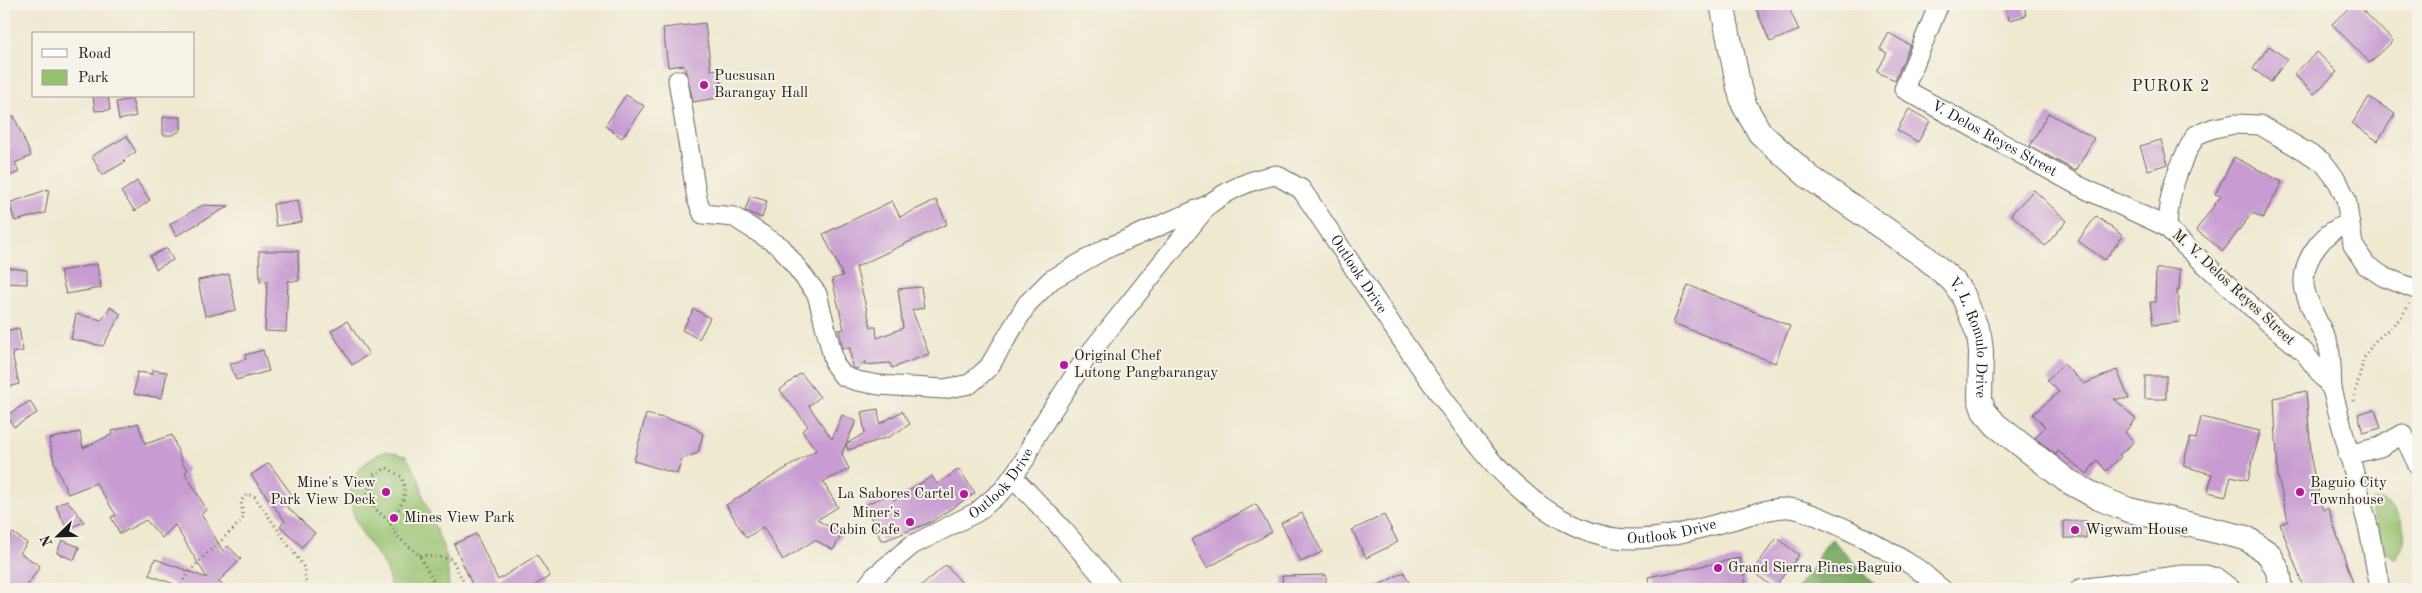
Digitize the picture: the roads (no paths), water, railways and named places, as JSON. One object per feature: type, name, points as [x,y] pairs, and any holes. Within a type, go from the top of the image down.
[{"type":"main road","name":"V. L. Romulo Drive","points":[[1722,4],[1744,105],[1760,133],[1810,177],[1924,256],[1953,281],[1963,295],[1979,335],[1981,352],[1980,399],[1984,411],[1996,425],[2066,480],[2099,498],[2129,510],[2246,538],[2269,554],[2278,572],[2281,589]]},
{"type":"street","name":"V. Delos Reyes Street","points":[[1939,4],[1904,89],[2079,186],[2168,227]]},
{"type":"street","points":[[678,80],[697,198],[703,214],[734,217],[781,247],[817,294],[835,365],[843,376],[857,382],[944,389],[970,384],[989,367],[1027,304],[1051,280],[1105,249],[1208,205]]},
{"type":"street","name":"M. V. Delos Reyes Street","points":[[2380,589],[2369,530],[2332,389],[2304,352],[2267,321],[2181,242],[2168,227],[2168,206],[2174,180],[2196,135],[2214,128],[2235,124],[2260,125],[2323,162],[2338,182],[2346,199],[2353,245],[2366,265],[2384,277],[2418,291]]},
{"type":"street","name":"Outlook Drive","points":[[865,589],[874,577],[912,545],[977,512],[1003,490],[1013,477],[1036,435],[1086,358],[1208,205],[1225,192],[1245,182],[1276,175],[1300,189],[1407,350],[1469,433],[1520,490],[1556,515],[1587,531],[1615,538],[1643,539],[1671,535],[1765,511],[1789,508],[1825,519],[1881,548],[1915,567],[1942,589]]},
{"type":"street","points":[[2332,389],[2328,345],[2303,284],[2309,260],[2322,240],[2339,226],[2350,224]]},
{"type":"street","points":[[2348,455],[2380,447],[2403,434],[2418,465]]},
{"type":"street","points":[[1013,477],[1064,531],[1113,589]]},
{"type":"street","points":[[2080,589],[2183,575],[2206,575],[2218,579],[2231,589]]},
{"type":"place","name":"Pucsusan Barangay Hall","points":[[704,85]]},
{"type":"place","name":"Original Chef Lutong Pangbarangay","points":[[1064,365]]},
{"type":"place","name":"Mine's View Park View Deck","points":[[386,492]]},
{"type":"place","name":"Baguio City Townhouse","points":[[2300,492]]},
{"type":"place","name":"La Sabores Cartel","points":[[964,494]]},
{"type":"place","name":"Mines View Park","points":[[394,518]]},
{"type":"place","name":"Miner's Cabin Cafe","points":[[910,522]]},
{"type":"place","name":"Wigwam House","points":[[2075,530]]},
{"type":"place","name":"Grand Sierra Pines Baguio","points":[[1718,568]]},
{"type":"district","name":"PUROK 2","points":[[2171,87]]}]
